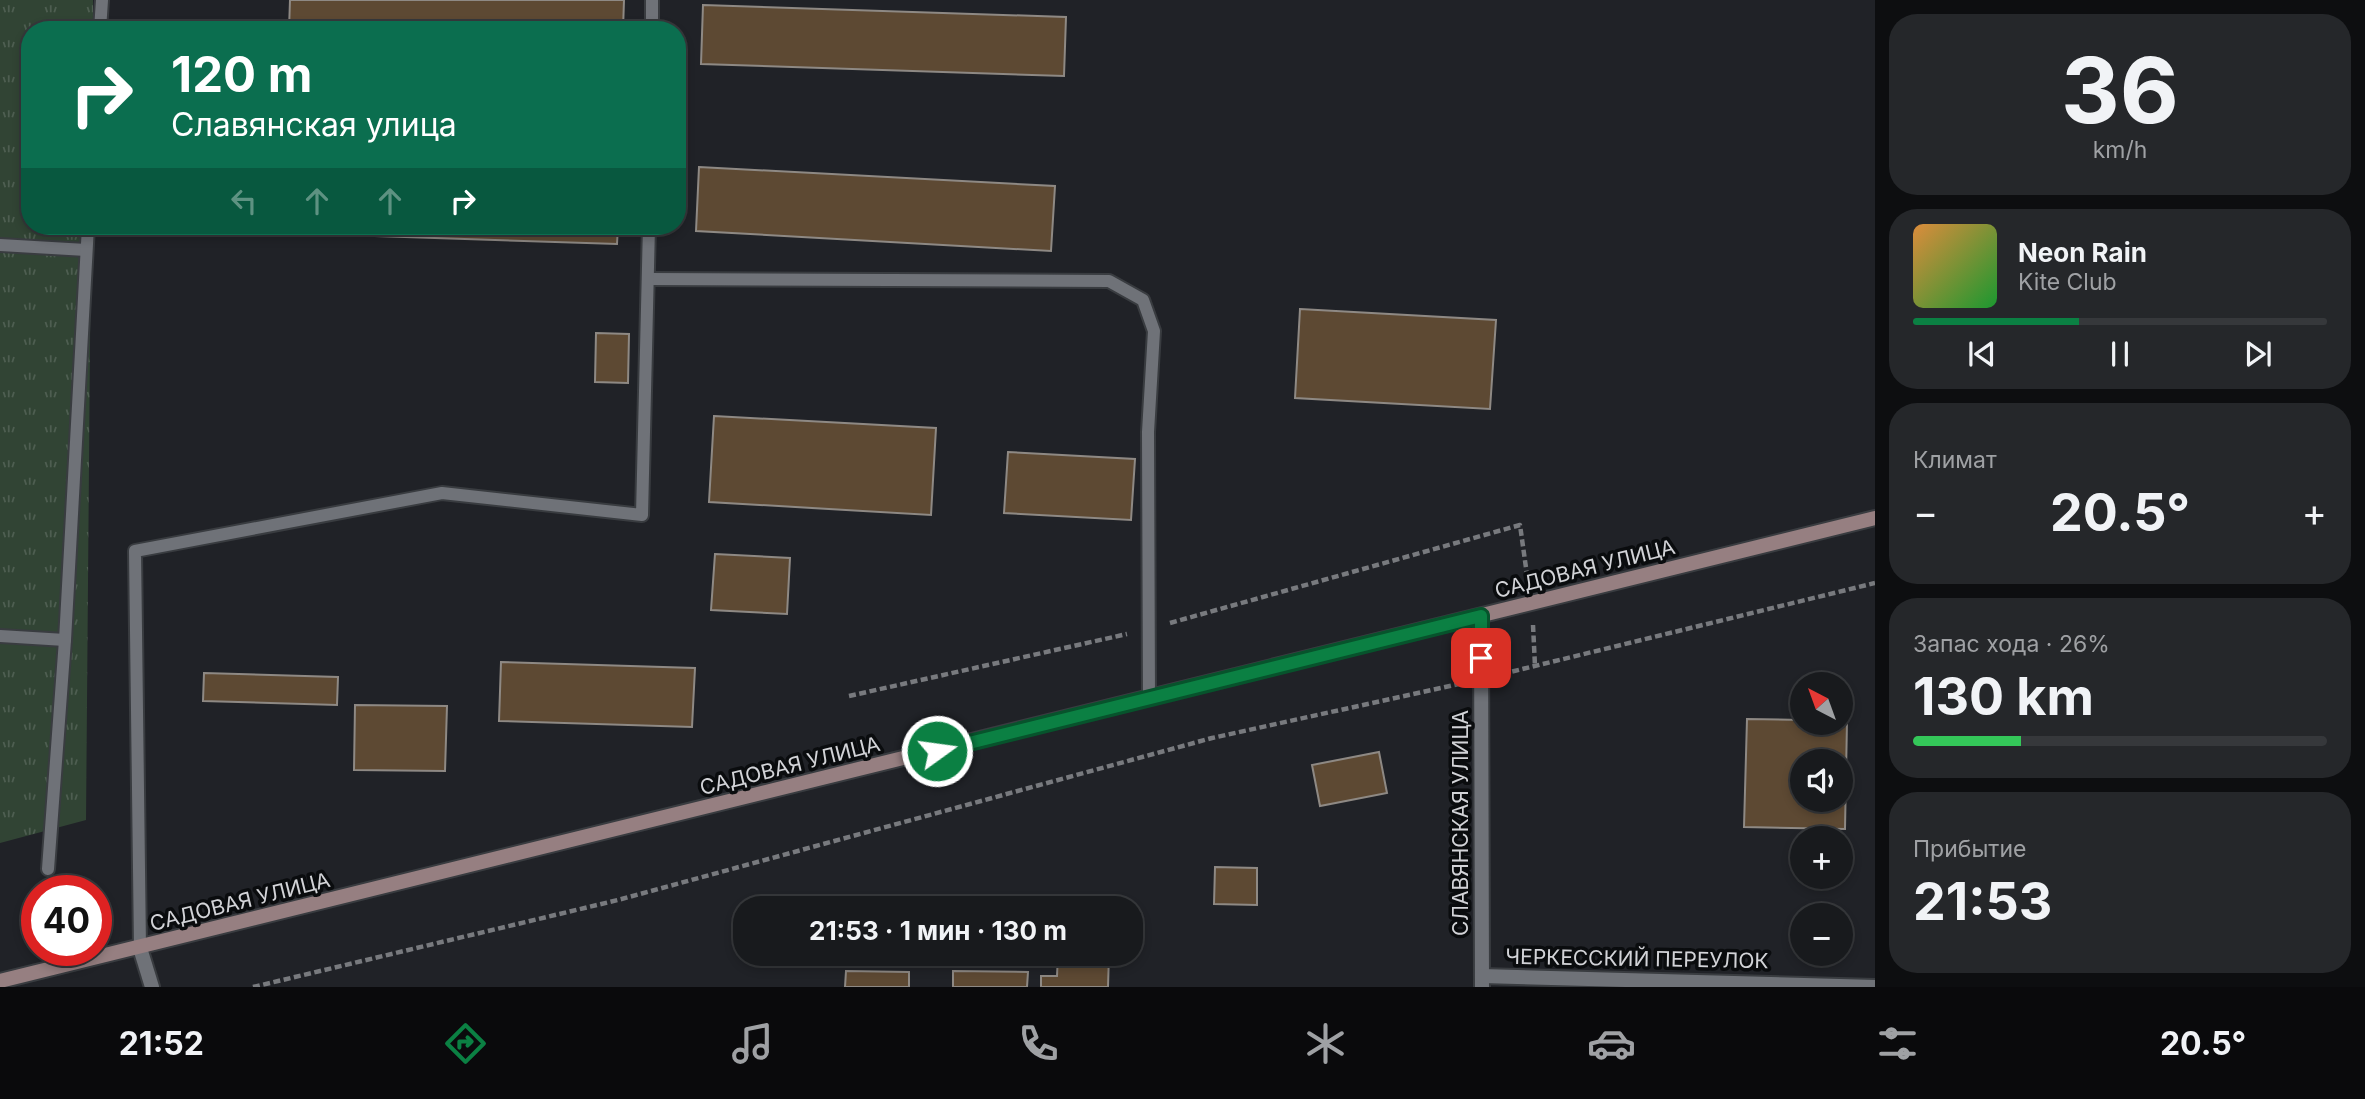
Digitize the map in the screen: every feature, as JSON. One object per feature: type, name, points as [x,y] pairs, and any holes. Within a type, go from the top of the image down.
[{"type":"street","name":"САДОВАЯ УЛИЦА","points":[[0,981],[1875,518]]},
{"type":"street","name":"СЛАВЯНСКАЯ УЛИЦА","points":[[1481,616],[1482,982]]},
{"type":"street","points":[[140,948],[152,987]]},
{"type":"street","name":"ЧЕРКЕССКИЙ ПЕРЕУЛОК","points":[[1482,982],[1875,987]]},
{"type":"lane","points":[[101,21],[102,0]]},
{"type":"lane","points":[[652,0],[652,21]]},
{"type":"lane","points":[[48,869],[65,640],[87,235]]},
{"type":"lane","points":[[140,948],[135,551],[442,493],[642,515],[649,235]]},
{"type":"lane","points":[[0,245],[86,250]]},
{"type":"lane","points":[[648,279],[1109,281],[1143,300],[1154,331],[1148,432],[1149,698]]},
{"type":"lane","points":[[0,636],[65,640]]},
{"type":"path","points":[[849,696],[1149,629],[1520,525],[1531,604],[1535,666]]},
{"type":"path","points":[[253,987],[618,900],[1212,738],[1481,679],[1875,583]]},
{"type":"green space","points":[[0,0],[93,0],[93,21],[21,21],[21,235],[91,235],[86,820],[0,843]]},
{"type":"building","points":[[290,0],[624,0],[623,21],[289,21]]},
{"type":"building","points":[[703,5],[1066,17],[1064,76],[701,64]]},
{"type":"building","points":[[699,167],[1055,186],[1051,251],[696,231]]},
{"type":"building","points":[[345,235],[618,235],[617,244]]},
{"type":"building","points":[[1300,309],[1496,320],[1490,409],[1295,398]]},
{"type":"building","points":[[596,333],[629,334],[628,383],[595,382]]},
{"type":"building","points":[[714,416],[936,428],[931,515],[709,502]]},
{"type":"building","points":[[1008,452],[1135,459],[1131,520],[1004,513]]},
{"type":"building","points":[[715,554],[790,558],[787,614],[711,610]]},
{"type":"building","points":[[501,662],[695,668],[692,727],[499,721]]},
{"type":"building","points":[[204,673],[338,677],[337,705],[203,701]]},
{"type":"building","points":[[355,705],[447,706],[445,771],[354,770]]},
{"type":"building","points":[[1747,719],[1790,720],[1790,735],[1847,735],[1846,749],[1790,749],[1790,812],[1845,812],[1845,826],[1744,827]]},
{"type":"building","points":[[1379,752],[1387,793],[1320,806],[1312,765]]},
{"type":"building","points":[[1215,867],[1257,868],[1257,905],[1214,904]]},
{"type":"building","points":[[1057,966],[1109,966],[1108,987],[1041,987],[1041,976],[1057,976]]},
{"type":"building","points":[[846,971],[909,972],[909,987],[845,987]]},
{"type":"building","points":[[953,971],[1028,972],[1027,987],[953,987]]},
{"type":"route","points":[[937,751],[1481,616],[1481,658]]}]
